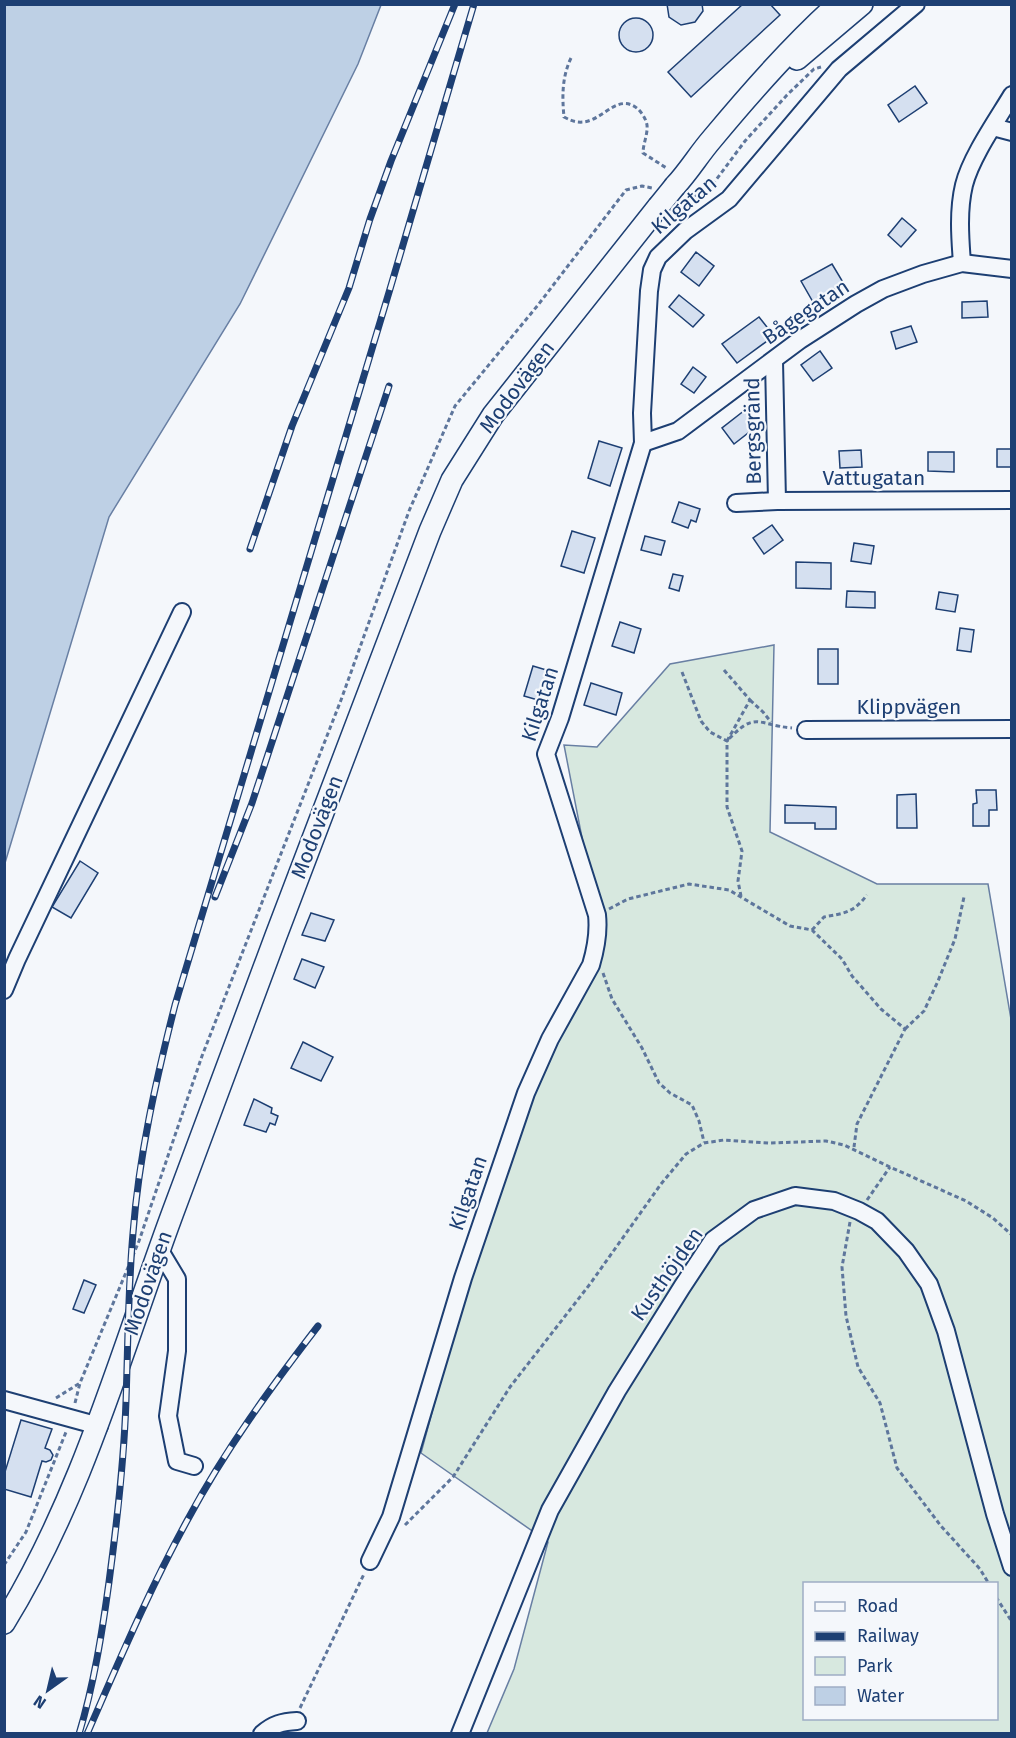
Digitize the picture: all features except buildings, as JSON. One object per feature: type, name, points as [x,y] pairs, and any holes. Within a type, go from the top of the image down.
[{"type":"main road","name":"Modovägen","points":[[4,1623],[40,1560],[99,1426],[159,1249],[249,1004],[430,531],[452,480],[493,415],[711,140],[812,28],[838,4]]},
{"type":"main road","name":"Modovägen","points":[[748,98],[862,4]]},
{"type":"street","name":"Kilgatan","points":[[370,1561],[391,1517],[463,1278],[526,1093],[550,1039],[591,964],[594,952],[599,929],[597,915],[546,754],[560,718],[643,443],[642,413],[652,270],[658,257],[685,231],[729,199],[839,69],[916,4]]},
{"type":"street","points":[[962,263],[960,204],[964,183],[1011,95]]},
{"type":"street","points":[[993,127],[1011,132]]},
{"type":"street","name":"Bågegatan","points":[[643,443],[678,431],[800,340],[883,289],[962,263],[1011,269]]},
{"type":"street","name":"Bergsgränd","points":[[774,361],[777,501]]},
{"type":"street","name":"Vattugatan","points":[[736,503],[1011,500]]},
{"type":"street","points":[[4,990],[182,612]]},
{"type":"street","name":"Klippvägen","points":[[806,730],[1011,729]]},
{"type":"street","name":"Kusthöjden","points":[[460,1734],[550,1510],[617,1391],[713,1240],[754,1210],[795,1196],[834,1201],[860,1211],[877,1221],[906,1251],[928,1284],[946,1331],[1011,1567]]},
{"type":"street","points":[[159,1249],[177,1279],[177,1351],[168,1416],[177,1461],[194,1466]]},
{"type":"street","points":[[4,1400],[99,1426]]},
{"type":"street","points":[[262,1734],[271,1725],[297,1721]]},
{"type":"path","points":[[571,58],[563,87],[564,117],[574,123],[591,120],[612,106],[626,104],[633,106],[642,113],[647,126],[643,153],[671,192]]},
{"type":"path","points":[[4,1565],[26,1532],[71,1418],[80,1383],[139,1241],[202,1056],[341,700],[409,511],[455,406],[538,305],[626,190],[642,186],[690,198],[707,192],[745,141],[787,95],[814,69],[825,66]]},
{"type":"path","points":[[724,670],[772,724]]},
{"type":"path","points":[[682,672],[701,721],[710,732],[727,741]]},
{"type":"path","points":[[741,896],[738,881],[742,851],[727,807],[727,741],[750,700]]},
{"type":"path","points":[[727,741],[741,726],[760,720],[786,728],[806,730]]},
{"type":"path","points":[[597,915],[628,899],[689,884],[729,890],[790,927],[812,930],[842,959],[852,976],[881,1009],[905,1029]]},
{"type":"path","points":[[812,930],[824,917],[844,914],[856,908],[867,895]]},
{"type":"path","points":[[854,1148],[857,1124],[873,1090],[905,1029],[924,1011],[938,981],[955,939],[964,897]]},
{"type":"path","points":[[594,952],[612,999],[642,1048],[659,1083],[670,1093],[692,1105],[705,1143]]},
{"type":"path","points":[[403,1527],[453,1477],[510,1387],[590,1284],[661,1184],[686,1154],[705,1143],[724,1140],[769,1143],[826,1141],[854,1148],[966,1201],[993,1218],[1011,1235]]},
{"type":"path","points":[[890,1167],[850,1222],[842,1267],[846,1316],[858,1367],[880,1403],[897,1468],[940,1526],[980,1569],[988,1582]]},
{"type":"path","points":[[297,1721],[302,1702],[370,1561]]},
{"type":"path","points":[[998,1600],[1011,1622]]},
{"type":"green space","points":[[774,645],[770,832],[877,884],[988,884],[1012,1025],[1011,1733],[487,1733],[514,1669],[548,1542],[421,1453],[451,1342],[526,1093],[591,965],[597,915],[564,745],[597,747],[670,664]]},
{"type":"water","points":[[5,4],[381,5],[358,64],[240,304],[109,517],[5,863]]},
{"type":"railway","points":[[250,549],[292,426],[349,288],[391,161],[455,4]]},
{"type":"railway","points":[[79,1734],[97,1658],[115,1537],[124,1446],[130,1275],[136,1204],[144,1146],[161,1061],[175,1005],[474,4]]},
{"type":"railway","points":[[215,897],[252,803],[389,386]]},
{"type":"railway","points":[[87,1734],[148,1598],[202,1493],[249,1420],[318,1326]]}]
